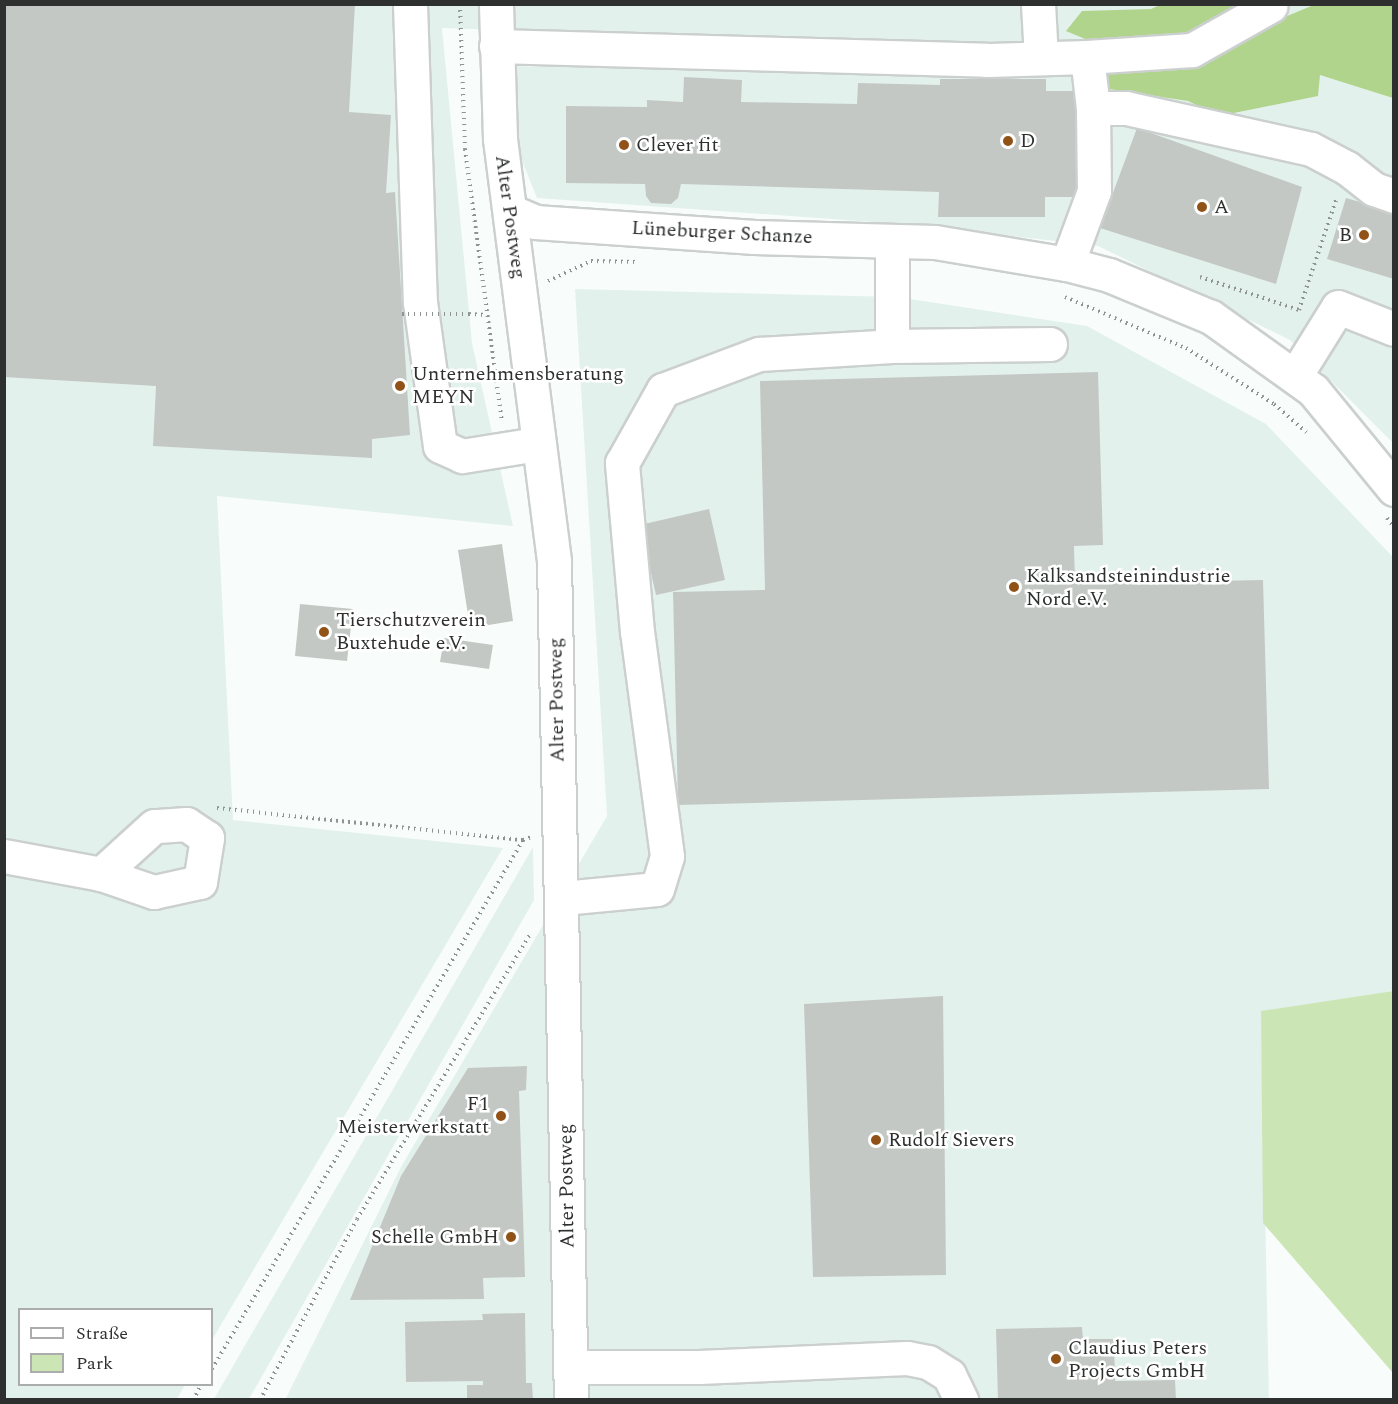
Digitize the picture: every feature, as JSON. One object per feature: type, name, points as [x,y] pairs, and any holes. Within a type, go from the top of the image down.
[{"type":"street","points":[[410,4],[420,302],[440,446],[462,456],[537,444]]},
{"type":"street","name":"Alter Postweg","points":[[496,4],[500,139],[512,212],[523,344],[554,562],[563,898],[571,1400]]},
{"type":"street","points":[[1038,4],[1041,58]]},
{"type":"street","points":[[496,46],[1041,58],[1086,57],[1192,50],[1270,6]]},
{"type":"street","points":[[1067,264],[1094,191],[1093,108],[1086,57]]},
{"type":"street","points":[[1093,108],[1126,108],[1311,149],[1347,168],[1374,189],[1394,196]]},
{"type":"street","name":"Lüneburger Schanze","points":[[512,212],[535,222],[935,242],[1067,264],[1109,276],[1211,317],[1295,376],[1313,390],[1394,489]]},
{"type":"street","points":[[892,241],[892,346]]},
{"type":"street","points":[[1295,376],[1338,307],[1394,329]]},
{"type":"street","points":[[563,898],[657,889],[667,856],[637,632],[622,464],[663,390],[759,354],[892,346],[1050,344]]},
{"type":"street","points":[[4,856],[101,873],[153,892],[200,882],[207,838],[186,824],[154,826],[101,873]]},
{"type":"street","points":[[570,1368],[699,1367],[907,1358],[928,1362],[949,1375],[961,1400]]},
{"type":"path","points":[[1328,323],[1299,310],[1347,168]]},
{"type":"path","points":[[402,314],[487,315]]},
{"type":"path","points":[[186,824],[204,807],[523,840],[213,1367]]},
{"type":"path","points":[[260,1400],[357,1219],[536,926]]},
{"type":"path","points":[[193,1400],[201,1386]]},
{"type":"shaded area","points":[[5,5],[1393,5],[1393,443],[1290,340],[1098,246],[915,225],[537,198],[509,129],[509,66],[684,69],[684,37],[442,28],[472,343],[513,526],[217,496],[233,820],[503,848],[213,1338],[213,1308],[18,1308],[18,1386],[184,1386],[177,1399],[5,1400]]},
{"type":"shaded area","points":[[575,289],[897,297],[1087,326],[1266,424],[1393,557],[1393,991],[1261,1012],[1269,1399],[285,1400],[401,1167],[607,816]]},
{"type":"shaded area","points":[[533,847],[534,900],[249,1399],[214,1399]]},
{"type":"green space","points":[[1162,4],[1243,5],[1198,32],[1102,46],[1066,31],[1082,11],[1151,9]]},
{"type":"green space","points":[[1316,4],[1393,5],[1393,98],[1320,75],[1318,96],[1219,116],[1188,101],[1109,89],[1101,67],[1259,28]]},
{"type":"green space","points":[[1394,991],[1393,1373],[1263,1223],[1261,1011]]},
{"type":"building","points":[[4,4],[355,4],[349,112],[391,115],[386,193],[395,192],[410,435],[372,439],[372,458],[153,446],[156,386],[4,377]]},
{"type":"building","points":[[684,77],[742,80],[741,102],[857,104],[858,83],[940,85],[940,79],[1046,79],[1046,91],[1076,91],[1077,197],[1045,197],[1045,217],[938,217],[939,192],[681,184],[678,198],[671,204],[651,203],[646,196],[645,184],[566,183],[566,106],[647,107],[647,100],[683,102]]},
{"type":"building","name":"A","points":[[1137,128],[1302,187],[1276,284],[1100,228]]},
{"type":"building","name":"B","points":[[1346,198],[1394,212],[1394,279],[1327,259]]},
{"type":"building","name":"Kalksandsteinindustrie Nord e.V.","points":[[1098,372],[1103,545],[1074,546],[1075,584],[1263,580],[1269,789],[678,805],[673,592],[765,590],[760,381]]},
{"type":"building","points":[[709,509],[725,580],[656,595],[640,525]]},
{"type":"building","name":"Tierschutzverein Buxtehude e.V.","points":[[502,544],[513,621],[470,628],[458,550]]},
{"type":"building","name":"Tierschutzverein Buxtehude e.V.","points":[[300,604],[353,609],[347,661],[295,656]]},
{"type":"building","points":[[444,638],[493,645],[489,669],[440,662]]},
{"type":"building","name":"Rudolf Sievers","points":[[943,996],[946,1275],[813,1277],[804,1004]]},
{"type":"building","points":[[527,1066],[526,1090],[519,1091],[525,1277],[483,1278],[484,1299],[350,1300],[401,1176],[468,1068]]},
{"type":"building","points":[[525,1313],[526,1383],[532,1383],[533,1400],[467,1400],[467,1385],[483,1385],[483,1381],[406,1382],[405,1322],[483,1320],[482,1314]]},
{"type":"building","name":"Claudius Peters Projects GmbH","points":[[1082,1327],[1083,1339],[1114,1339],[1115,1381],[1175,1380],[1176,1400],[998,1400],[996,1329]]},
{"type":"place","name":"D","points":[[1008,141]]},
{"type":"place","name":"Clever fit","points":[[624,145]]},
{"type":"place","name":"A","points":[[1202,207]]},
{"type":"place","name":"B","points":[[1364,235]]},
{"type":"place","name":"Unternehmensberatung MEYN","points":[[400,386]]},
{"type":"place","name":"Kalksandsteinindustrie Nord e.V.","points":[[1014,587]]},
{"type":"place","name":"Tierschutzverein Buxtehude e.V.","points":[[324,632]]},
{"type":"place","name":"F1 Meisterwerkstatt","points":[[501,1116]]},
{"type":"place","name":"Rudolf Sievers","points":[[876,1140]]},
{"type":"place","name":"Schelle GmbH","points":[[511,1237]]},
{"type":"place","name":"Claudius Peters Projects GmbH","points":[[1056,1359]]}]
